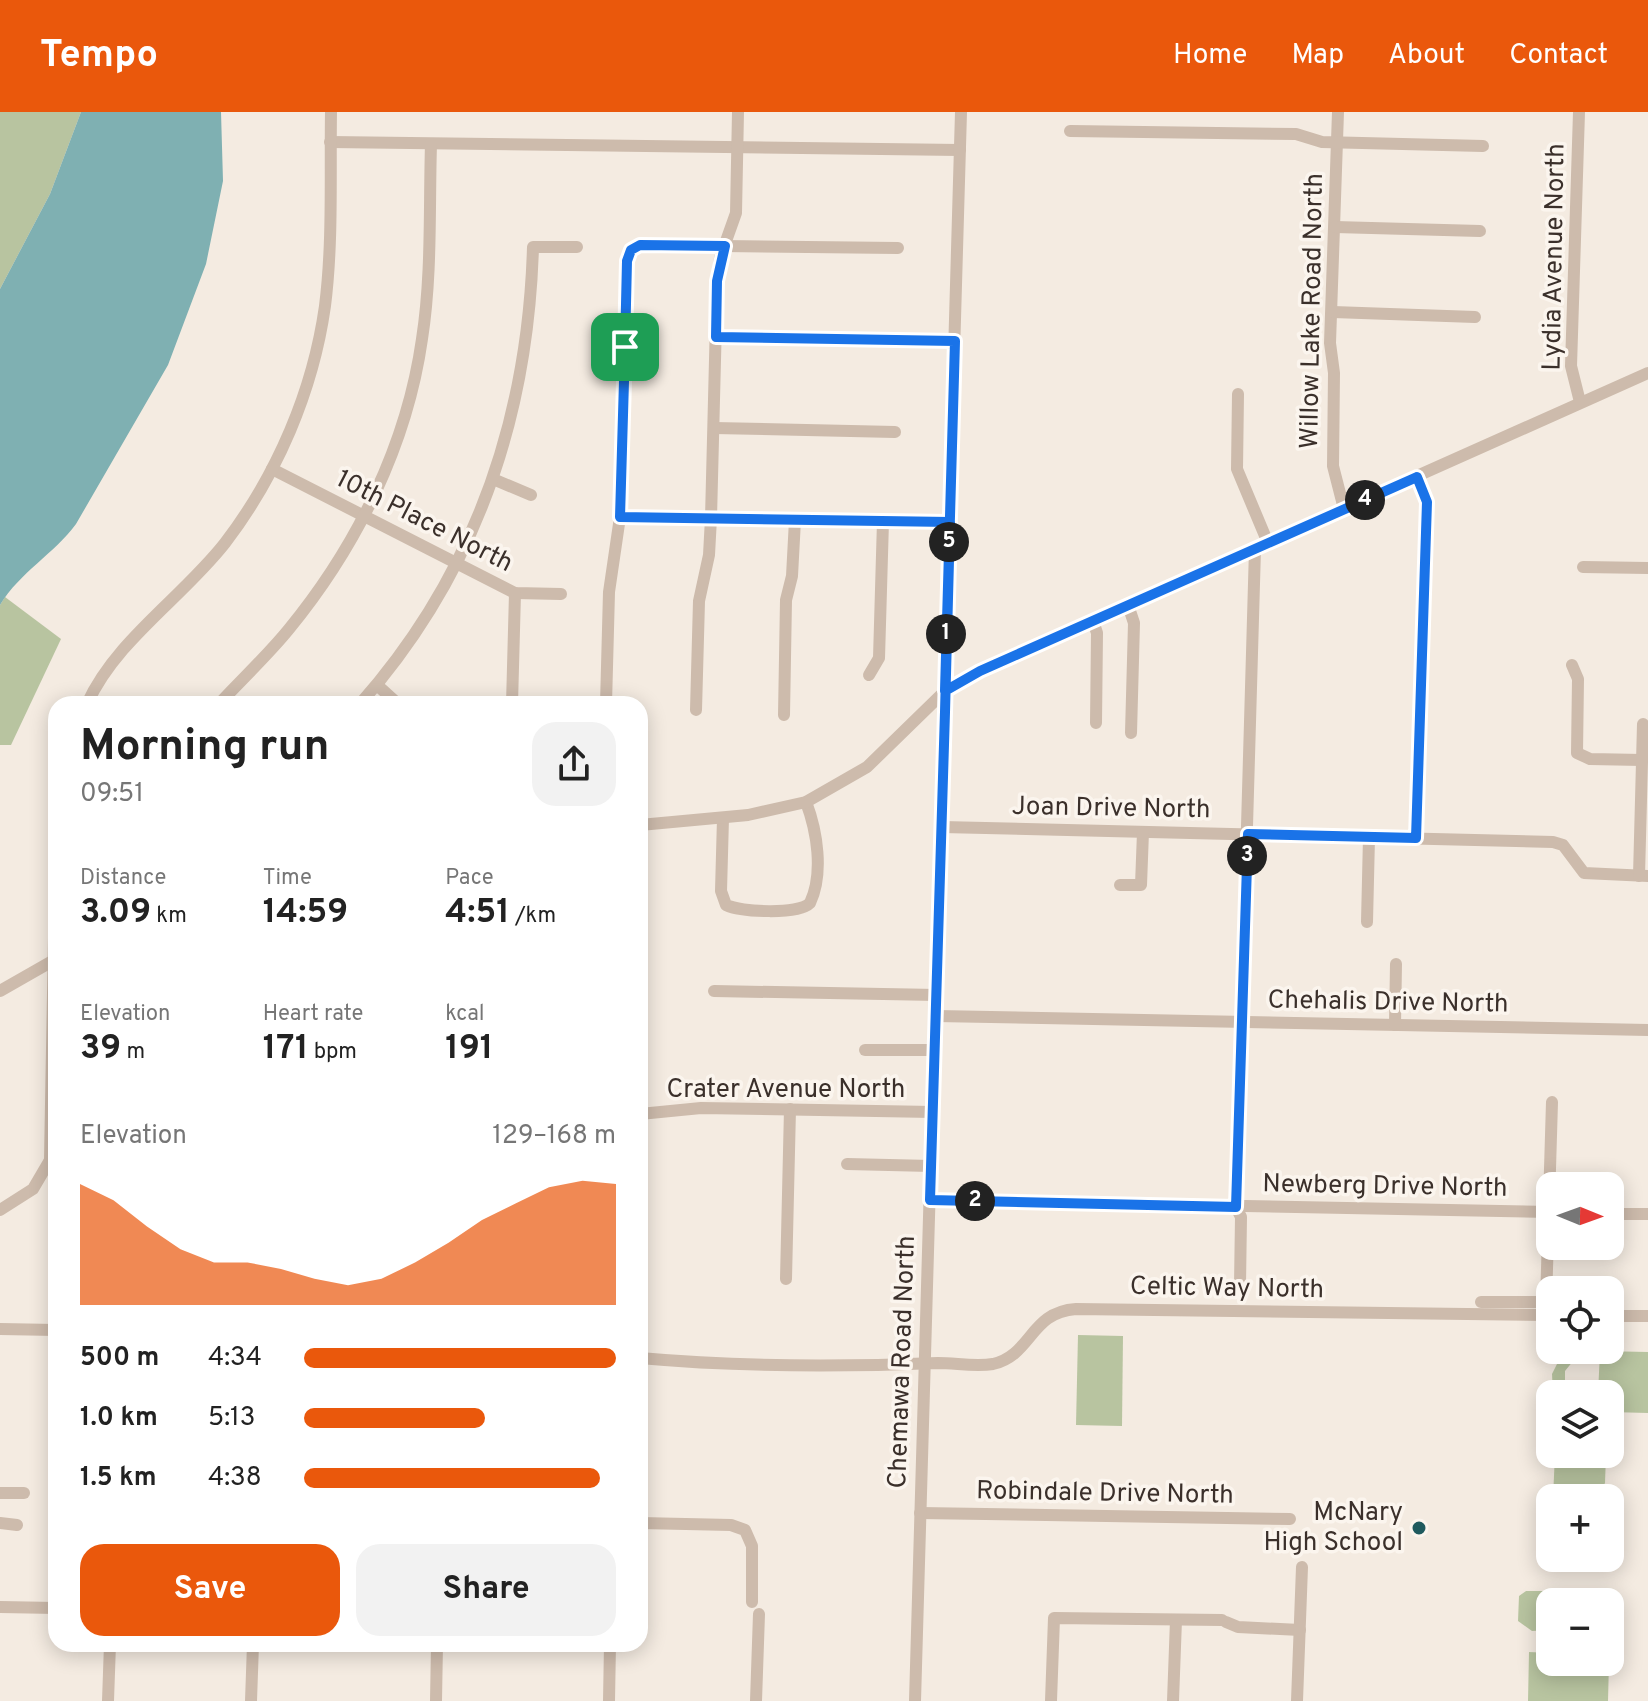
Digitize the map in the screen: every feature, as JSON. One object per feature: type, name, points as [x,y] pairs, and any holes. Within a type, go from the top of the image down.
[{"type":"street","points":[[92,696],[122,653],[224,544],[272,469],[306,388],[325,303],[331,112]]},
{"type":"street","points":[[696,710],[699,601],[709,555],[711,518],[717,281],[736,213],[738,112]]},
{"type":"street","name":"Chemawa Road North","points":[[915,1701],[961,112]]},
{"type":"street","name":"Willow Lake Road North","points":[[1338,112],[1333,456],[1344,509]]},
{"type":"street","name":"Lydia Avenue North","points":[[1579,112],[1571,366],[1580,402]]},
{"type":"street","points":[[1070,131],[1296,134],[1338,142],[1483,146]]},
{"type":"street","points":[[330,142],[960,150]]},
{"type":"street","points":[[226,696],[289,629],[365,517],[410,397],[422,341],[431,144]]},
{"type":"street","points":[[1335,227],[1480,231]]},
{"type":"street","points":[[606,696],[609,592],[620,517],[627,261],[631,250],[640,245],[898,248]]},
{"type":"street","points":[[367,696],[422,623],[456,564],[493,479],[511,424],[524,368],[533,247],[577,247]]},
{"type":"street","points":[[1333,312],[1475,317]]},
{"type":"street","points":[[716,337],[955,341]]},
{"type":"street","points":[[648,824],[723,818],[806,802],[867,767],[945,691],[980,671],[1648,373]]},
{"type":"street","points":[[1238,394],[1237,469],[1268,543]]},
{"type":"street","points":[[714,428],[895,432]]},
{"type":"street","name":"10th Place North","points":[[272,469],[515,593],[561,594]]},
{"type":"street","points":[[1416,838],[1427,502],[1417,477]]},
{"type":"street","points":[[493,479],[531,495]]},
{"type":"street","points":[[620,517],[950,522]]},
{"type":"street","points":[[784,715],[786,600],[792,576],[795,520]]},
{"type":"street","points":[[869,675],[879,658],[883,521]]},
{"type":"street","points":[[1240,1285],[1241,1217],[1236,1207],[1255,549]]},
{"type":"street","points":[[1583,567],[1648,568]]},
{"type":"street","points":[[512,696],[515,593]]},
{"type":"street","points":[[1128,605],[1134,623],[1131,733]]},
{"type":"street","points":[[1093,621],[1097,633],[1096,723]]},
{"type":"street","points":[[1572,665],[1578,679],[1577,753],[1590,759],[1642,760]]},
{"type":"street","points":[[377,685],[389,696]]},
{"type":"street","points":[[1643,724],[1643,876]]},
{"type":"street","points":[[723,818],[721,891],[726,905],[737,909],[798,910],[810,903],[815,888],[816,841],[806,802]]},
{"type":"street","name":"Joan Drive North","points":[[942,827],[1559,843],[1584,873],[1643,876]]},
{"type":"street","points":[[1120,885],[1141,885],[1143,832]]},
{"type":"street","points":[[1367,922],[1369,837]]},
{"type":"street","points":[[0,991],[48,964]]},
{"type":"street","points":[[1395,1025],[1396,964]]},
{"type":"street","points":[[714,991],[937,995]]},
{"type":"street","name":"Chehalis Drive North","points":[[936,1016],[1648,1030]]},
{"type":"street","points":[[865,1050],[935,1050]]},
{"type":"street","points":[[1551,1172],[1552,1102]]},
{"type":"street","name":"Crater Avenue North","points":[[648,1113],[671,1109],[933,1112]]},
{"type":"street","points":[[786,1279],[790,1109]]},
{"type":"street","points":[[0,1210],[33,1189],[48,1164]]},
{"type":"street","points":[[847,1164],[931,1166]]},
{"type":"street","name":"Newberg Drive North","points":[[930,1200],[1536,1212]]},
{"type":"street","points":[[1624,1214],[1648,1214]]},
{"type":"street","points":[[1481,1302],[1546,1302],[1548,1260]]},
{"type":"street","name":"Celtic Way North","points":[[648,1358],[875,1367],[985,1365],[1004,1360],[1019,1350],[1043,1319],[1068,1310],[1536,1315]]},
{"type":"street","points":[[1624,1316],[1648,1316]]},
{"type":"street","points":[[0,1329],[48,1330]]},
{"type":"street","points":[[0,1493],[24,1493]]},
{"type":"street","name":"Robindale Drive North","points":[[920,1513],[1290,1519]]},
{"type":"street","points":[[0,1523],[17,1525]]},
{"type":"street","points":[[648,1523],[738,1526],[749,1536],[752,1602]]},
{"type":"street","points":[[1297,1701],[1302,1567]]},
{"type":"street","points":[[0,1607],[48,1608]]},
{"type":"street","points":[[756,1701],[759,1614]]},
{"type":"street","points":[[1051,1701],[1054,1618],[1224,1621],[1238,1627],[1300,1630]]},
{"type":"street","points":[[1173,1701],[1176,1620]]},
{"type":"street","points":[[108,1701],[110,1652]]},
{"type":"street","points":[[251,1701],[253,1652]]},
{"type":"street","points":[[436,1701],[437,1652]]},
{"type":"street","points":[[609,1701],[610,1652]]},
{"type":"green space","points":[[0,112],[81,112],[50,194],[0,289]]},
{"type":"green space","points":[[5,597],[61,639],[11,745],[0,745],[0,605]]},
{"type":"green space","points":[[1078,1335],[1123,1336],[1122,1426],[1076,1425]]},
{"type":"green space","points":[[1624,1352],[1648,1352],[1648,1413],[1624,1412],[1624,1380],[1599,1380],[1599,1364],[1624,1364]]},
{"type":"green space","points":[[1557,1364],[1571,1364],[1565,1371],[1565,1380],[1552,1380]]},
{"type":"green space","points":[[1554,1468],[1606,1468],[1604,1484],[1554,1484]]},
{"type":"green space","points":[[1526,1591],[1536,1591],[1536,1631],[1518,1621],[1519,1596]]},
{"type":"green space","points":[[1529,1652],[1536,1652],[1536,1676],[1609,1676],[1608,1701],[1528,1701]]},
{"type":"water","points":[[81,112],[221,112],[223,181],[206,264],[168,365],[76,524],[17,583],[0,605],[0,289],[50,194]]},
{"type":"place","name":"McNary High School","points":[[1419,1528]]},
{"type":"route","points":[[625,347],[620,517],[950,522],[944,678],[930,1200],[1236,1207],[1248,834],[1416,838],[1427,502],[1417,477],[980,671],[945,691],[944,678],[947,600],[950,522],[955,341],[716,337],[717,281],[725,246],[640,245],[628,254],[625,347]]}]
